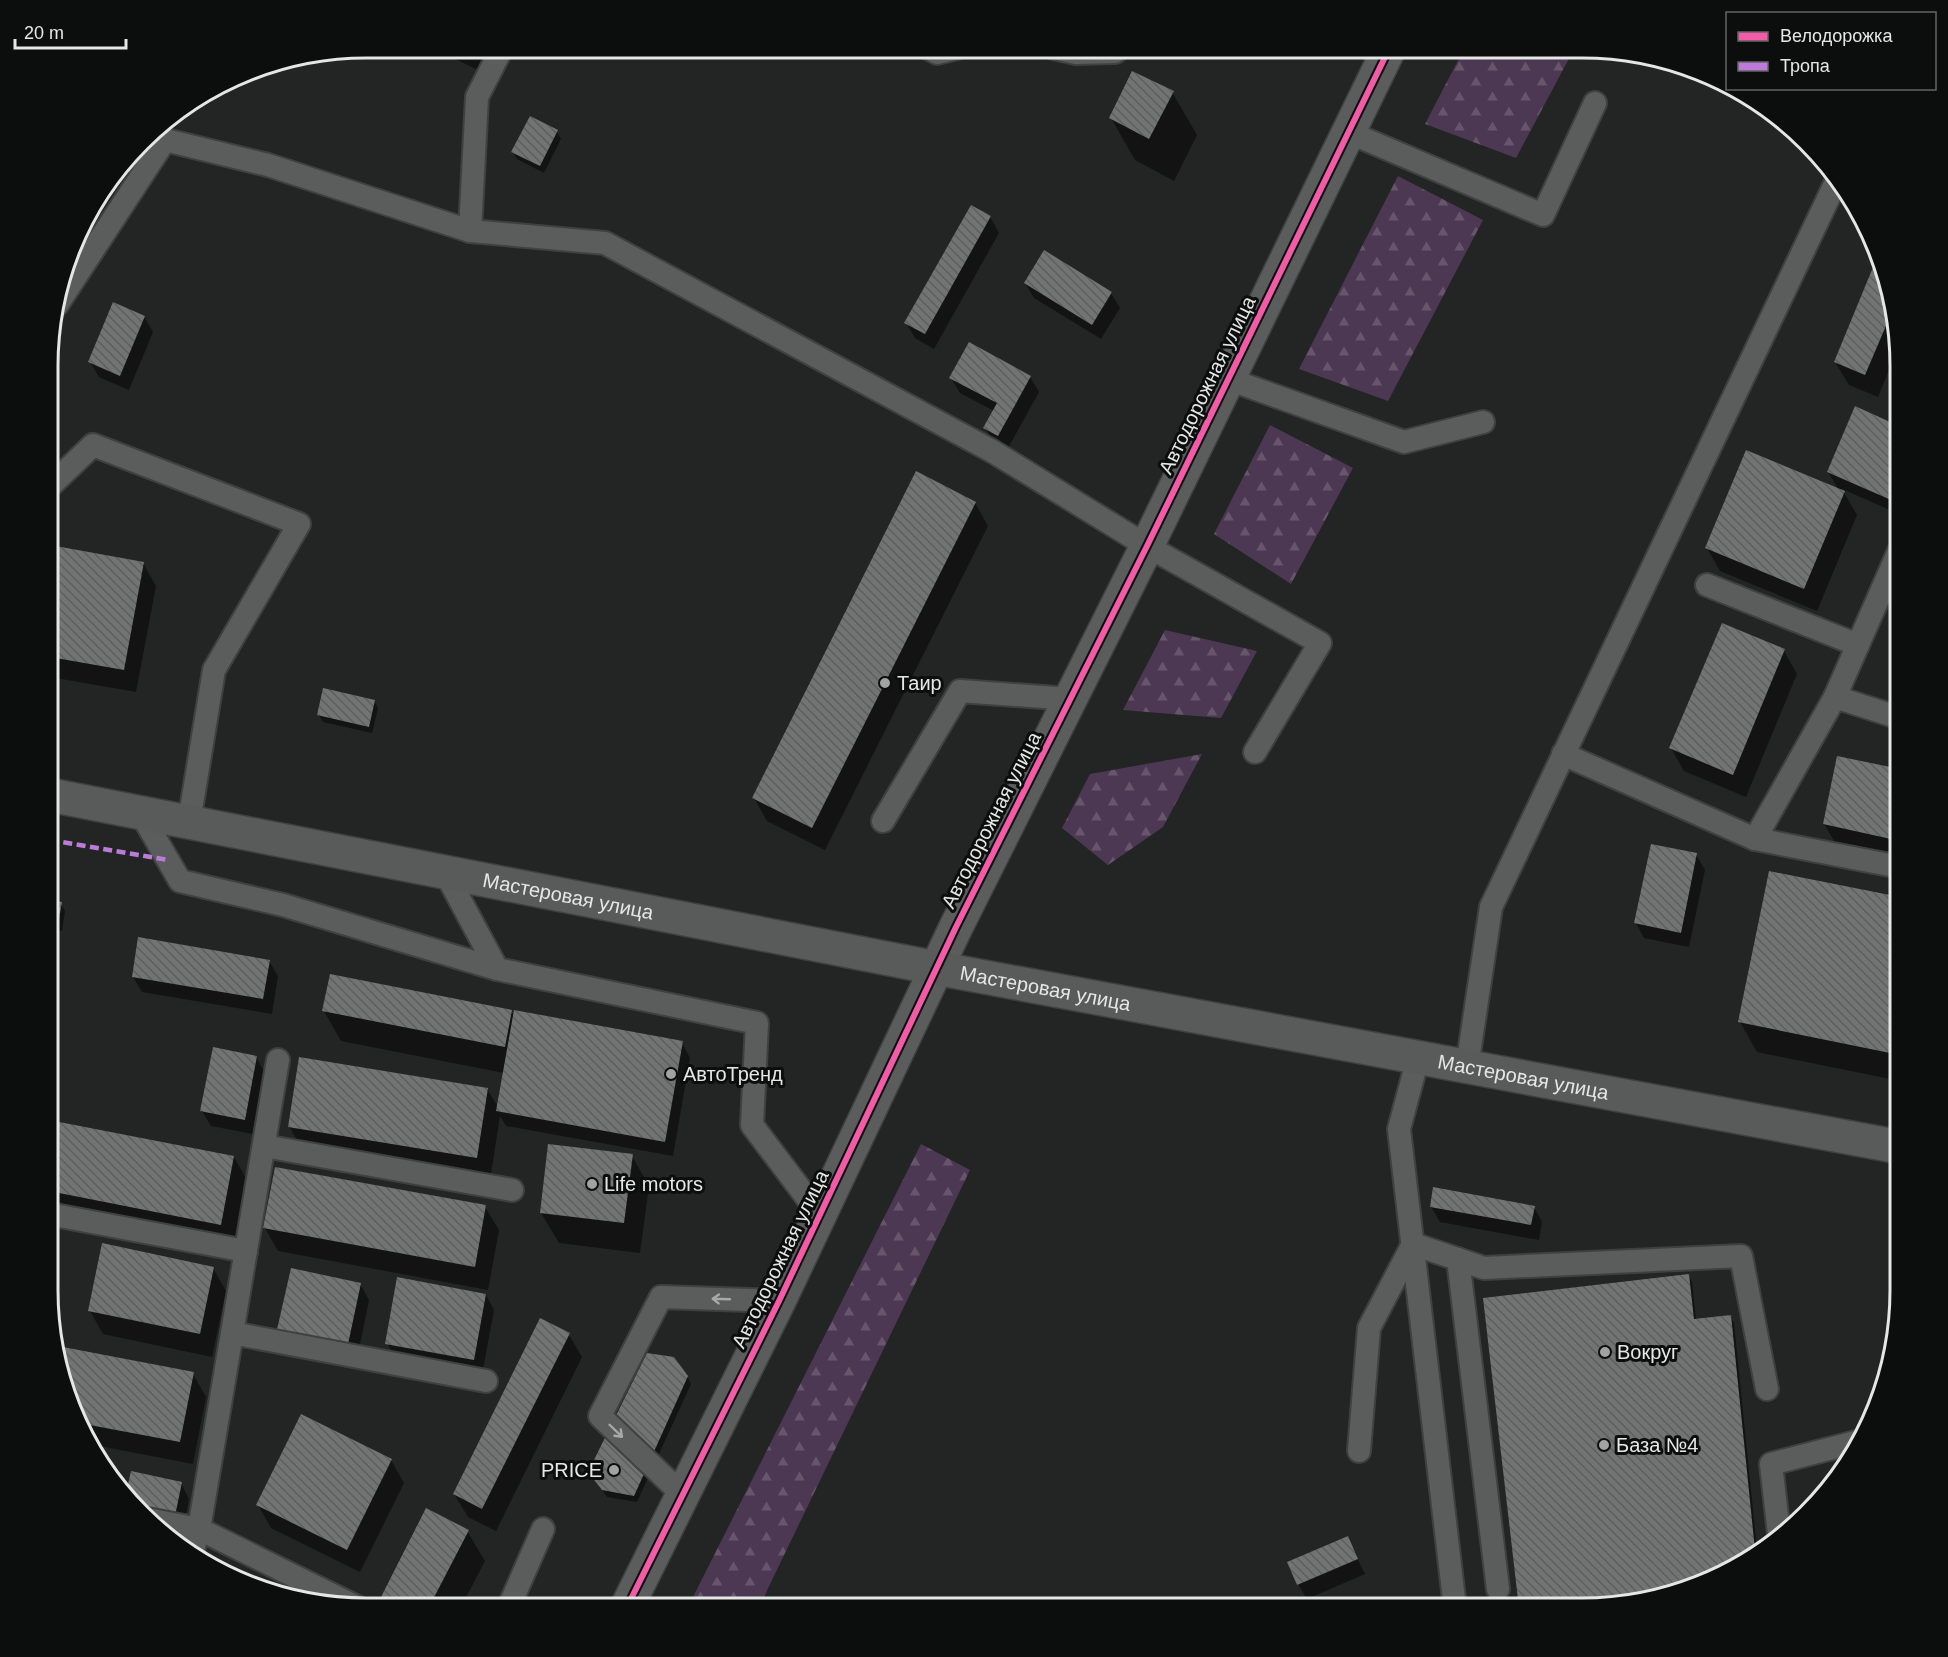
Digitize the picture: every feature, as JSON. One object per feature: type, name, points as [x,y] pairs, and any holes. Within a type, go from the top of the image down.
[{"type":"main road","name":"Мастеровая улица","points":[[58,797],[936,968],[1890,1145]]},
{"type":"street","name":"Автодорожная улица","points":[[632,1598],[779,1301],[936,968],[1147,546],[1385,58]]},
{"type":"lane","points":[[470,231],[477,97],[497,58]]},
{"type":"lane","points":[[1348,132],[1543,215],[1595,103]]},
{"type":"lane","points":[[159,139],[268,165],[470,231],[605,243],[992,452],[1147,546],[1320,643],[1256,752]]},
{"type":"lane","points":[[70,283],[153,145]]},
{"type":"lane","points":[[1467,1067],[1491,907],[1833,188]]},
{"type":"lane","points":[[1228,379],[1404,442],[1482,423]]},
{"type":"lane","points":[[58,478],[93,445],[299,524],[214,670],[189,822]]},
{"type":"lane","points":[[1755,838],[1835,697],[1890,572]]},
{"type":"lane","points":[[1707,585],[1858,645]]},
{"type":"lane","points":[[883,821],[960,691],[1070,699]]},
{"type":"lane","points":[[1835,697],[1890,715]]},
{"type":"lane","points":[[1563,754],[1755,838],[1890,865]]},
{"type":"lane","points":[[140,812],[180,881],[284,905],[496,969],[758,1023],[752,1125],[820,1215]]},
{"type":"lane","points":[[445,872],[496,969]]},
{"type":"lane","points":[[1418,1058],[1400,1129],[1454,1598]]},
{"type":"lane","points":[[196,1540],[278,1060]]},
{"type":"lane","points":[[264,1146],[512,1190]]},
{"type":"lane","points":[[58,1216],[246,1251]]},
{"type":"lane","points":[[1413,1244],[1484,1268],[1740,1256],[1767,1389]]},
{"type":"lane","points":[[1359,1451],[1369,1328],[1413,1244]]},
{"type":"lane","points":[[1458,1259],[1498,1589]]},
{"type":"lane","points":[[683,1496],[600,1416],[661,1297],[779,1301]]},
{"type":"lane","points":[[232,1333],[486,1381]]},
{"type":"lane","points":[[1778,1527],[1771,1464],[1848,1444]]},
{"type":"lane","points":[[513,1598],[543,1529]]},
{"type":"lane","points":[[173,1530],[332,1597]]},
{"type":"green space","points":[[1459,58],[1569,58],[1516,158],[1425,124]]},
{"type":"green space","points":[[1398,176],[1483,220],[1388,401],[1299,369]]},
{"type":"green space","points":[[1270,425],[1353,468],[1291,584],[1214,534]]},
{"type":"green space","points":[[1165,630],[1257,651],[1221,718],[1123,710]]},
{"type":"green space","points":[[1202,754],[1163,827],[1108,865],[1062,828],[1090,774]]},
{"type":"green space","points":[[921,1144],[970,1170],[763,1598],[693,1598]]},
{"type":"building","points":[[1132,71],[1174,91],[1149,139],[1109,118]]},
{"type":"building","points":[[530,116],[558,130],[540,166],[511,152]]},
{"type":"building","points":[[971,205],[991,216],[925,334],[904,323]]},
{"type":"building","points":[[1044,250],[1112,292],[1092,325],[1024,283]]},
{"type":"building","points":[[1873,267],[1887,324],[1865,375],[1834,362]]},
{"type":"building","points":[[113,302],[145,316],[120,376],[88,362]]},
{"type":"building","points":[[969,342],[1031,376],[998,436],[983,428],[997,403],[949,378]]},
{"type":"building","points":[[1855,406],[1890,422],[1890,500],[1827,472]]},
{"type":"building","points":[[1746,450],[1845,491],[1804,589],[1705,548]]},
{"type":"building","points":[[916,471],[976,502],[812,828],[752,798]]},
{"type":"building","points":[[58,546],[144,562],[124,670],[58,658]]},
{"type":"building","points":[[1722,623],[1785,649],[1733,775],[1669,748]]},
{"type":"building","points":[[323,688],[375,700],[369,727],[317,715]]},
{"type":"building","points":[[1837,756],[1890,767],[1890,839],[1823,824]]},
{"type":"building","points":[[1651,844],[1697,853],[1681,933],[1634,923]]},
{"type":"building","points":[[1769,871],[1890,895],[1890,1053],[1738,1022]]},
{"type":"building","points":[[58,901],[62,902],[58,924]]},
{"type":"building","points":[[138,937],[270,960],[263,999],[132,977]]},
{"type":"building","points":[[330,974],[512,1010],[505,1047],[322,1011]]},
{"type":"building","points":[[514,1010],[683,1041],[665,1142],[496,1111]]},
{"type":"building","points":[[213,1047],[257,1056],[245,1120],[200,1111]]},
{"type":"building","points":[[299,1057],[488,1088],[477,1158],[288,1127]]},
{"type":"building","points":[[58,1122],[234,1156],[221,1225],[58,1193]]},
{"type":"building","points":[[548,1144],[633,1154],[624,1223],[540,1213]]},
{"type":"building","points":[[275,1167],[486,1205],[475,1267],[263,1228]]},
{"type":"building","points":[[1433,1187],[1535,1206],[1531,1225],[1430,1207]]},
{"type":"building","points":[[102,1243],[214,1267],[200,1334],[88,1311]]},
{"type":"building","points":[[291,1268],[361,1283],[347,1349],[276,1334]]},
{"type":"building","name":"База №4","points":[[1689,1274],[1694,1319],[1731,1315],[1755,1546],[1699,1575],[1642,1593],[1602,1598],[1518,1598],[1483,1298]]},
{"type":"building","points":[[397,1277],[486,1294],[474,1360],[385,1344]]},
{"type":"building","points":[[540,1318],[570,1333],[482,1509],[453,1494]]},
{"type":"building","points":[[63,1347],[194,1372],[180,1442],[89,1425],[75,1390]]},
{"type":"building","points":[[647,1353],[674,1357],[688,1376],[634,1496],[602,1490],[588,1472]]},
{"type":"building","points":[[301,1414],[392,1459],[347,1550],[256,1505]]},
{"type":"building","points":[[131,1471],[182,1482],[175,1516],[152,1511],[128,1485]]},
{"type":"building","points":[[426,1508],[469,1530],[434,1598],[381,1598]]},
{"type":"building","points":[[1348,1536],[1358,1559],[1297,1585],[1287,1562]]},
{"type":"marked path","points":[[58,841],[168,860]]},
{"type":"cycle path","points":[[631,1598],[779,1301],[956,927],[1147,546],[1385,58]]},
{"type":"place","name":"Таир","points":[[885,683]]},
{"type":"place","name":"АвтоТренд","points":[[671,1074]]},
{"type":"place","name":"Life motors","points":[[592,1184]]},
{"type":"place","name":"Вокруг","points":[[1605,1352]]},
{"type":"place","name":"База №4","points":[[1604,1445]]},
{"type":"place","name":"PRICE","points":[[614,1470]]}]
